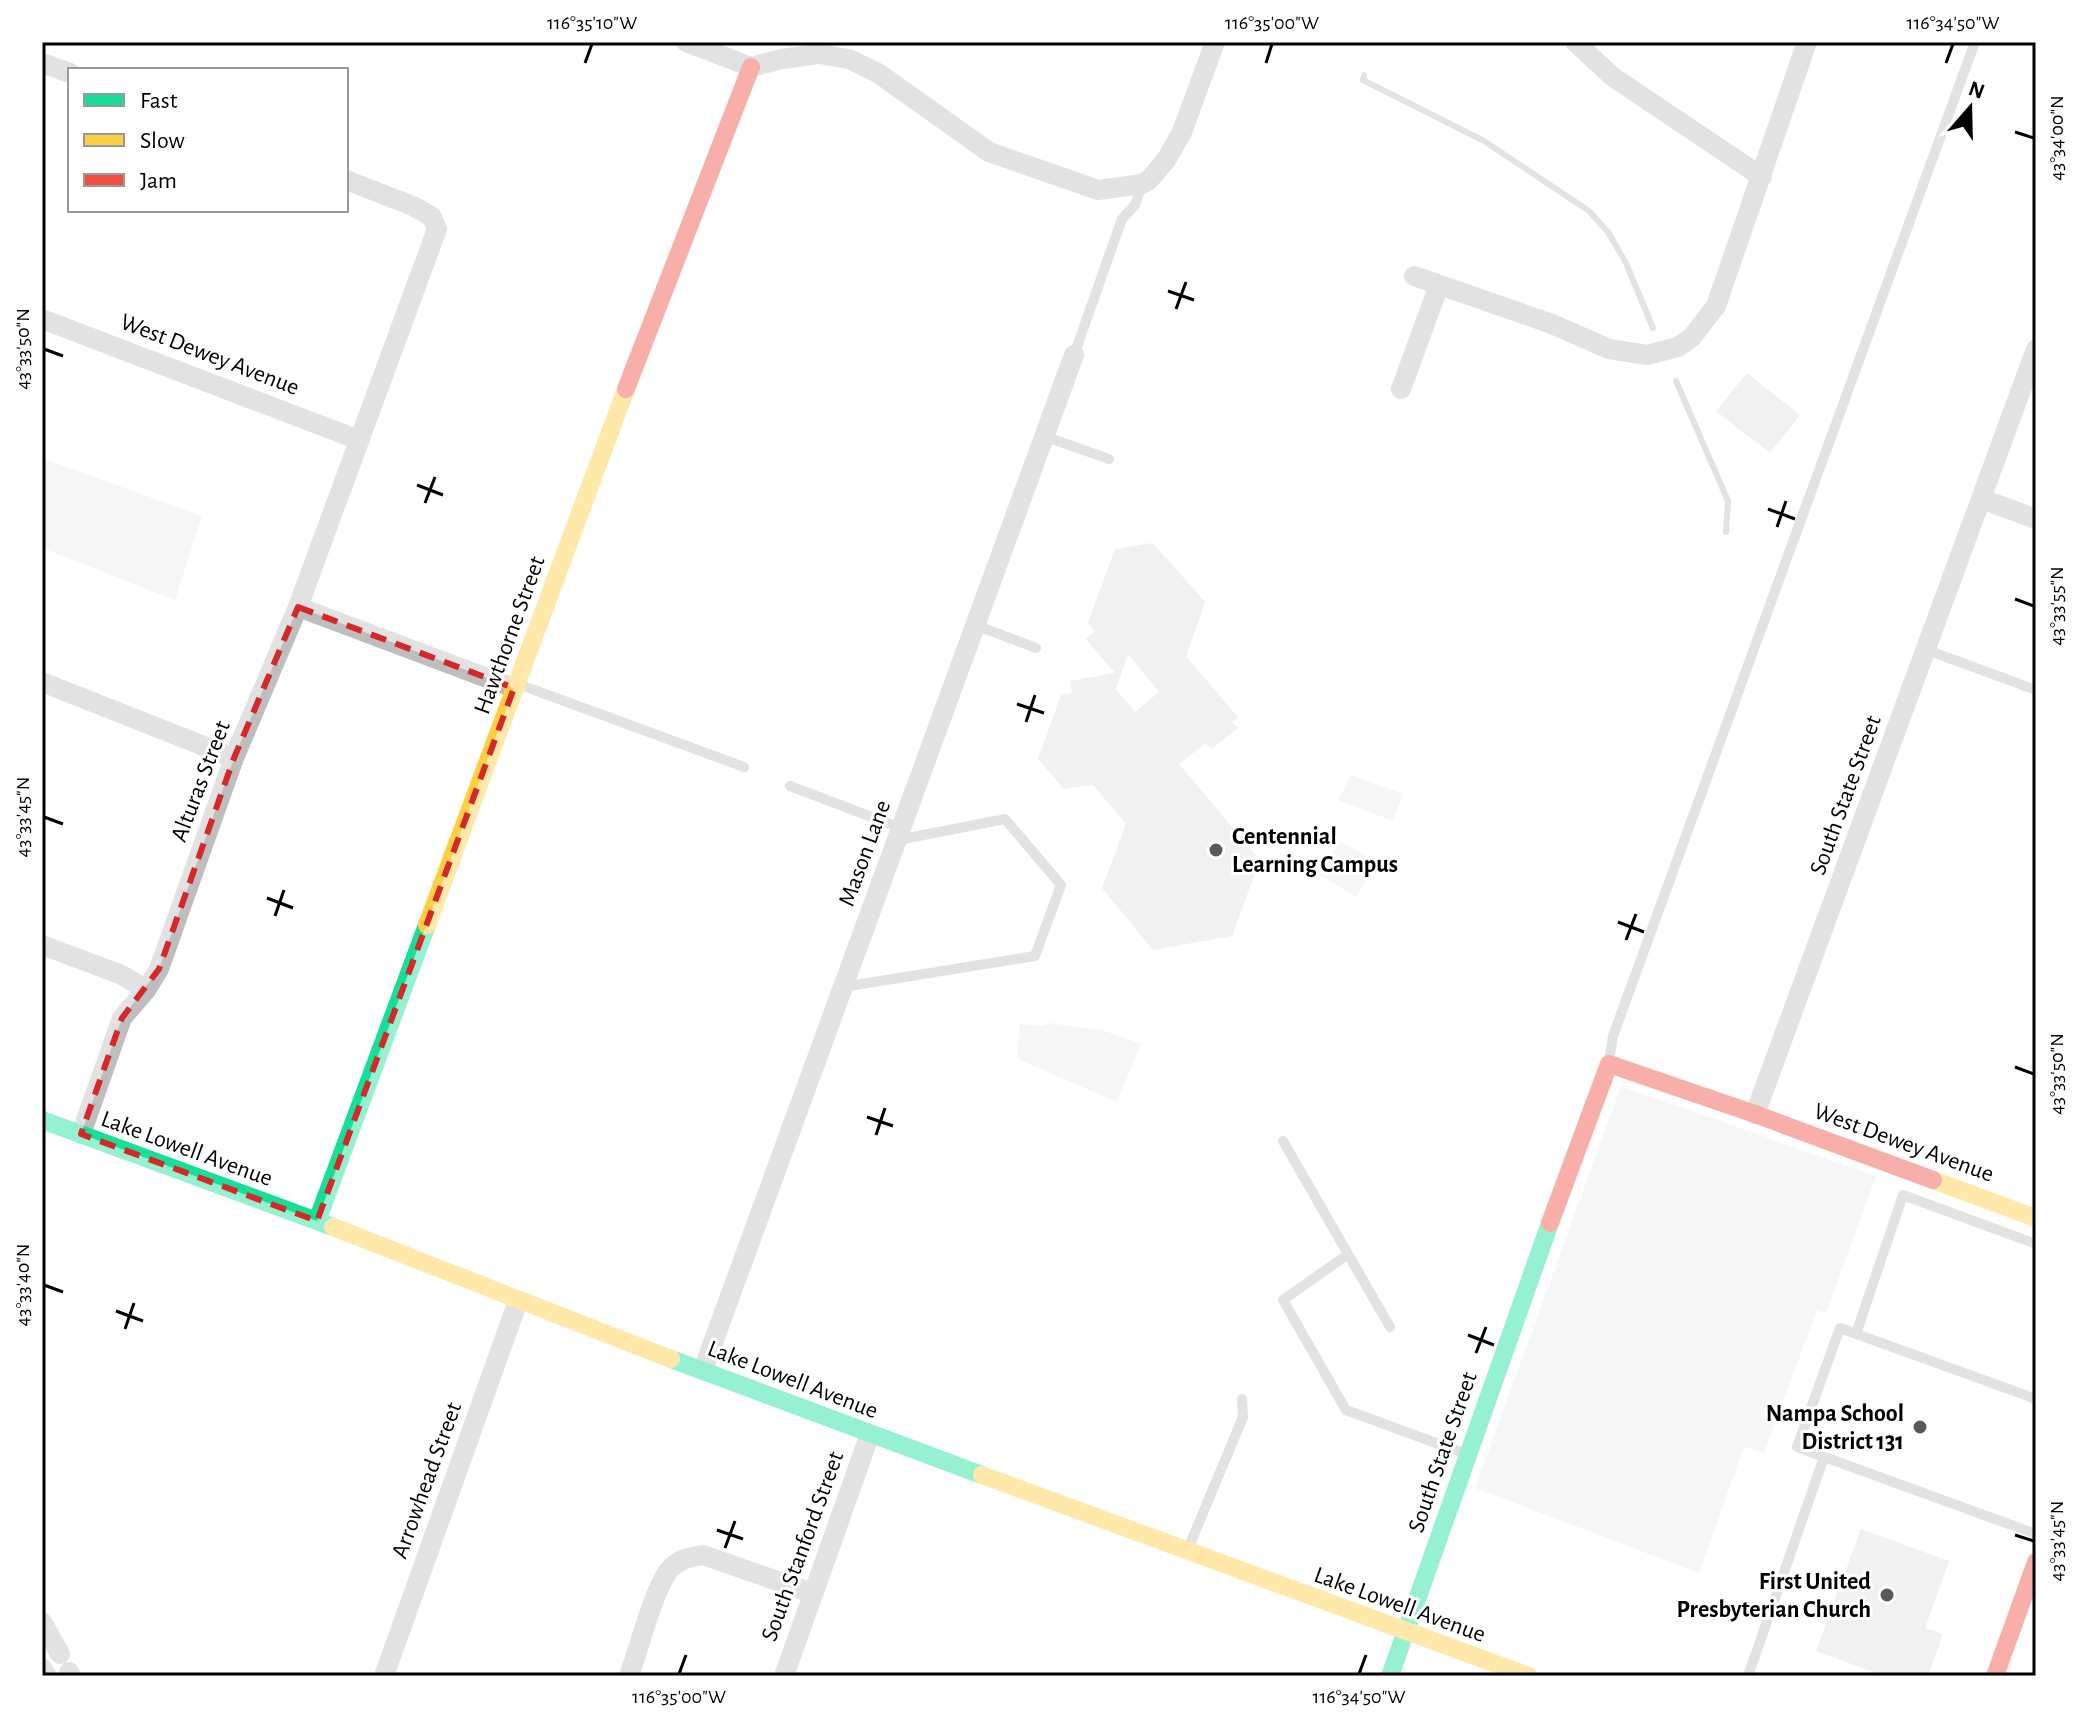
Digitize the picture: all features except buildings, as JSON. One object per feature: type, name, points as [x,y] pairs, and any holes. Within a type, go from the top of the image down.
[{"type":"street","points":[[686,42],[751,67],[818,54],[849,59],[878,73],[989,152],[1098,190],[1142,184],[1166,160],[1182,132],[1215,42]]},
{"type":"street","points":[[1575,42],[1613,77],[1762,177]]},
{"type":"street","points":[[1414,276],[1552,324],[1609,349],[1647,355],[1678,347],[1692,337],[1716,306],[1807,42]]},
{"type":"street","points":[[42,63],[68,72]]},
{"type":"street","name":"Hawthorne Street","points":[[317,1221],[515,686],[751,67]]},
{"type":"street","name":"Alturas Street","points":[[81,1134],[122,1018],[159,969],[234,758],[298,607],[437,229],[432,217],[413,206],[348,181]]},
{"type":"street","points":[[1401,389],[1439,285]]},
{"type":"street","name":"West Dewey Avenue","points":[[42,319],[359,440]]},
{"type":"street","name":"South State Street","points":[[1755,1114],[2036,349]]},
{"type":"street","name":"Mason Lane","points":[[703,1370],[1074,355]]},
{"type":"street","points":[[1982,499],[2036,519]]},
{"type":"street","points":[[298,607],[515,686]]},
{"type":"street","points":[[42,682],[234,758]]},
{"type":"street","points":[[42,945],[122,975],[146,990]]},
{"type":"street","points":[[1609,1064],[1755,1114]]},
{"type":"street","name":"South State Street","points":[[1390,1676],[1609,1064]]},
{"type":"street","name":"West Dewey Avenue","points":[[1755,1114],[2036,1218]]},
{"type":"street","name":"Lake Lowell Avenue","points":[[42,1120],[317,1221],[518,1301],[870,1434],[1529,1676]]},
{"type":"street","name":"Arrowhead Street","points":[[384,1676],[518,1301]]},
{"type":"street","name":"South Stanford Street","points":[[784,1676],[870,1434]]},
{"type":"street","points":[[629,1676],[661,1584],[671,1567],[685,1558],[703,1555],[812,1593]]},
{"type":"street","points":[[1995,1676],[2036,1562]]},
{"type":"street","points":[[42,1668],[47,1676]]},
{"type":"lane","name":"South State Street","points":[[1609,1064],[1613,1036],[1975,42]]},
{"type":"lane","points":[[1074,355],[1122,219],[1135,205],[1142,184]]},
{"type":"lane","points":[[1044,436],[1109,459]]},
{"type":"lane","points":[[975,625],[1036,648]]},
{"type":"lane","points":[[1927,650],[2036,690]]},
{"type":"lane","points":[[515,686],[744,767]]},
{"type":"lane","points":[[790,786],[899,834],[1005,819],[1061,885],[1035,956],[843,987]]},
{"type":"lane","points":[[1283,1141],[1390,1327]]},
{"type":"lane","points":[[1856,1334],[1910,1172]]},
{"type":"lane","points":[[1903,1195],[2036,1244]]},
{"type":"lane","points":[[1347,1255],[1283,1300],[1346,1410],[1468,1455]]},
{"type":"lane","points":[[2036,1386],[2034,1398],[1840,1328],[1797,1447],[2036,1534]]},
{"type":"lane","points":[[1188,1551],[1243,1417],[1242,1399]]},
{"type":"lane","points":[[1748,1676],[1824,1457]]},
{"type":"highlighted area","points":[[298,607],[514,688],[317,1221],[81,1134],[122,1018],[159,969],[234,758]]},
{"type":"shaded area","points":[[42,458],[202,516],[175,600],[42,548]]},
{"type":"shaded area","points":[[1351,775],[1403,794],[1393,821],[1338,800]]},
{"type":"shaded area","points":[[1340,841],[1376,862],[1356,897],[1320,875]]},
{"type":"shaded area","points":[[1048,1023],[1102,1030],[1141,1044],[1117,1102],[1020,1060],[1017,1056],[1020,1024],[1045,1026]]},
{"type":"shaded area","points":[[1621,1086],[1876,1176],[1826,1313],[1817,1310],[1764,1453],[1744,1447],[1699,1573],[1475,1488]]},
{"type":"waterway","points":[[1364,75],[1363,80],[1484,141],[1589,211],[1608,232],[1626,263],[1653,328]]},
{"type":"waterway","points":[[1676,381],[1728,501],[1726,532]]},
{"type":"waterway","points":[[42,1622],[60,1654]]},
{"type":"waterway","points":[[69,1672],[71,1676]]},
{"type":"traffic: fast","points":[[317,1221],[427,925]]},
{"type":"traffic: fast","points":[[42,1120],[333,1227]]},
{"type":"traffic: fast","points":[[1390,1676],[1550,1223]]},
{"type":"traffic: fast","points":[[671,1359],[982,1475]]},
{"type":"traffic: slow","points":[[427,925],[626,389]]},
{"type":"traffic: slow","points":[[1933,1180],[2036,1218]]},
{"type":"traffic: slow","points":[[333,1227],[671,1359]]},
{"type":"traffic: slow","points":[[982,1475],[1529,1676]]},
{"type":"traffic: jam","points":[[626,389],[751,67]]},
{"type":"traffic: jam","points":[[1550,1223],[1609,1064],[1933,1180]]},
{"type":"traffic: jam","points":[[1995,1676],[2036,1562]]},
{"type":"place","name":"Centennial Learning Campus","points":[[1216,850]]},
{"type":"place","name":"Nampa School District 131","points":[[1920,1427]]},
{"type":"place","name":"First United Presbyterian Church","points":[[1887,1595]]}]
